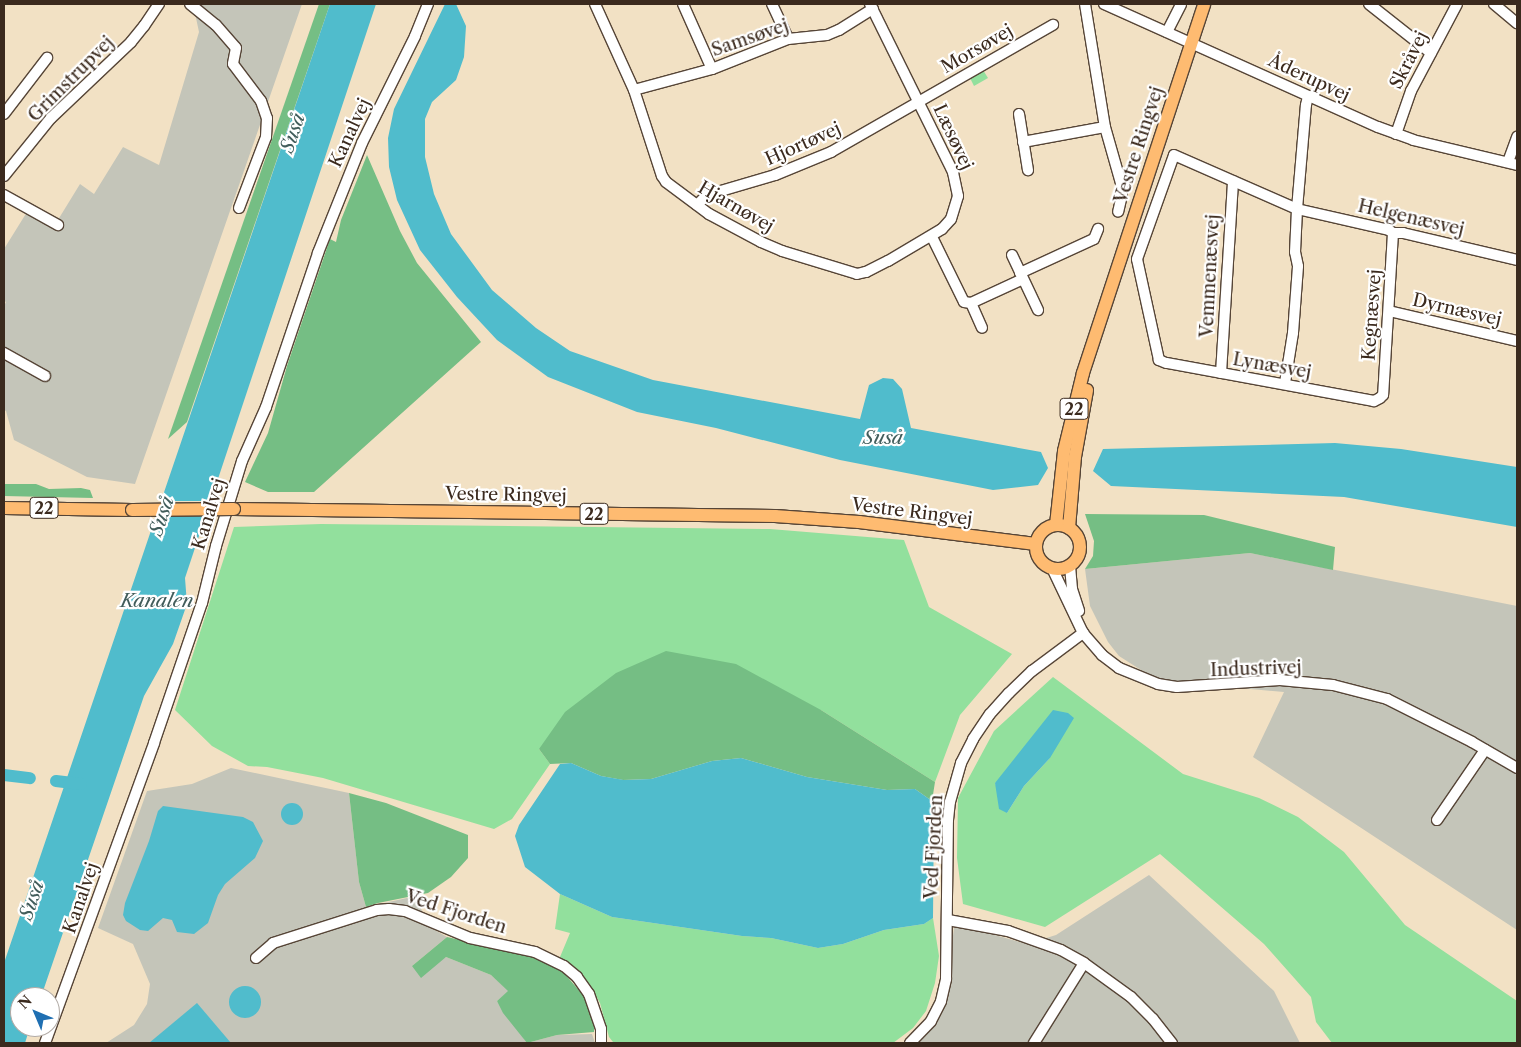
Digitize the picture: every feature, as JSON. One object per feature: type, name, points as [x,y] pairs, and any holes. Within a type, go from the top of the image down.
[{"type":"main road","name":"Vestre Ringvej","points":[[1056,525],[1064,451],[1094,336],[1204,4]]},
{"type":"main road","name":"Vestre Ringvej","points":[[1069,528],[1075,457],[1084,403],[1107,298]]},
{"type":"main road","name":"Vestre Ringvej","points":[[4,508],[775,516],[859,522],[1036,544]]},
{"type":"main road","points":[[1056,525],[1069,528],[1079,539],[1079,554],[1070,566],[1052,568],[1038,556],[1036,544],[1045,529],[1056,525]]},
{"type":"street","name":"Grimstrupvej","points":[[4,176],[51,118],[131,42],[158,4]]},
{"type":"street","points":[[190,4],[216,25],[236,48],[233,64],[261,101],[267,118],[266,137],[239,208]]},
{"type":"street","name":"Kanalvej","points":[[44,1043],[77,958],[154,743],[202,603],[216,546],[242,461],[266,407],[318,253],[362,143],[415,36],[428,4]]},
{"type":"street","name":"Hjarnøvej","points":[[595,4],[634,90],[662,176],[709,214],[782,252],[857,274],[888,261]]},
{"type":"street","points":[[683,4],[712,69]]},
{"type":"street","points":[[772,4],[788,40]]},
{"type":"street","points":[[1085,4],[1105,127],[1122,183],[1122,195],[1118,212]]},
{"type":"street","name":"Åderupvej","points":[[1104,4],[1396,134],[1512,164],[1517,136]]},
{"type":"street","points":[[1167,32],[1181,4]]},
{"type":"street","points":[[1369,4],[1431,54]]},
{"type":"street","name":"Skråvej","points":[[1396,134],[1411,91],[1457,4]]},
{"type":"street","points":[[1494,4],[1517,23]]},
{"type":"street","name":"Samsøvej","points":[[634,90],[712,69],[788,40],[827,35],[840,30],[871,6]]},
{"type":"street","name":"Læsøvej","points":[[871,6],[957,184],[958,196],[951,219],[932,237],[888,261]]},
{"type":"street","name":"Morsøvej","points":[[918,102],[1053,24]]},
{"type":"street","points":[[4,114],[47,58]]},
{"type":"street","points":[[1285,383],[1293,333],[1298,266],[1295,252],[1306,105],[1304,94]]},
{"type":"street","name":"Hjortøvej","points":[[697,205],[707,195],[775,176],[831,152],[918,102]]},
{"type":"street","points":[[1019,114],[1028,170]]},
{"type":"street","points":[[1023,142],[1105,127]]},
{"type":"street","name":"Helgenæsvej","points":[[1159,360],[1138,259],[1174,155],[1297,209],[1389,230],[1393,233],[1403,233],[1517,260]]},
{"type":"street","name":"Vemmenæsvej","points":[[1221,373],[1232,181]]},
{"type":"street","points":[[4,195],[58,225]]},
{"type":"street","points":[[932,237],[964,302],[970,303],[1094,239],[1098,229]]},
{"type":"street","name":"Kegnæsvej","points":[[1380,398],[1383,394],[1393,233]]},
{"type":"street","points":[[1012,255],[1038,310]]},
{"type":"street","points":[[970,303],[982,328]]},
{"type":"street","name":"Dyrnæsvej","points":[[1389,311],[1517,341]]},
{"type":"street","points":[[4,353],[45,376]]},
{"type":"street","name":"Lynæsvej","points":[[1159,360],[1166,363],[1285,383],[1374,401],[1380,398]]},
{"type":"street","points":[[1070,566],[1072,589],[1083,620],[1083,634]]},
{"type":"street","name":"Industrivej","points":[[1052,568],[1083,634],[1102,655],[1120,668],[1158,684],[1188,688],[1280,680],[1333,685],[1387,699],[1517,768]]},
{"type":"street","name":"Ved Fjorden","points":[[910,1043],[931,1021],[941,1001],[946,979],[948,820],[950,802],[960,763],[972,739],[990,714],[1009,693],[1032,671],[1083,634]]},
{"type":"street","points":[[1437,820],[1485,750]]},
{"type":"street","name":"Ved Fjorden","points":[[256,958],[272,944],[368,913],[389,908],[405,911],[470,938],[535,952],[564,966],[577,977],[589,994],[601,1029],[601,1043]]},
{"type":"street","points":[[948,920],[1008,931],[1061,950],[1084,963],[1131,997],[1153,1018],[1172,1043]]},
{"type":"street","points":[[1034,1043],[1084,963]]},
{"type":"shaded area","points":[[193,4],[302,4],[135,484],[87,477],[14,440],[6,411],[4,410],[4,306],[6,302],[4,301],[4,249],[27,212],[53,228],[80,184],[94,194],[123,147],[159,165],[199,32]]},
{"type":"shaded area","points":[[1250,553],[1517,606],[1517,930],[1253,757],[1284,692],[1175,682],[1152,677],[1119,656],[1108,642],[1090,606],[1085,569]]},
{"type":"shaded area","points":[[231,768],[349,793],[359,882],[366,907],[416,896],[428,926],[447,937],[412,966],[441,960],[446,957],[491,975],[509,991],[497,1001],[527,1043],[106,1043],[134,1025],[147,1004],[150,984],[133,944],[98,928],[147,791],[192,784]]},
{"type":"shaded area","points":[[1149,875],[1274,991],[1300,1043],[917,1043],[934,1023],[950,958],[954,928],[963,926],[1027,944],[1056,935]]},
{"type":"shaded area","points":[[592,1034],[595,1043],[527,1043],[557,1035]]},
{"type":"green space","points":[[319,4],[330,4],[187,422],[168,439]]},
{"type":"green space","points":[[983,70],[988,78],[974,86],[970,78]]},
{"type":"green space","points":[[367,155],[400,231],[417,263],[481,342],[314,492],[268,492],[245,482],[268,433],[287,366],[330,239],[336,242],[341,220]]},
{"type":"green space","points":[[4,484],[36,484],[49,489],[81,488],[90,490],[93,498],[4,496]]},
{"type":"green space","points":[[1085,514],[1204,515],[1335,547],[1333,570],[1250,553],[1085,569],[1093,556],[1094,541]]},
{"type":"green space","points":[[321,524],[770,529],[904,540],[929,607],[1012,654],[960,715],[935,782],[821,710],[539,749],[550,764],[512,819],[494,829],[323,778],[267,767],[248,766],[212,746],[175,710],[234,527]]},
{"type":"green space","points":[[666,651],[736,664],[821,710],[935,782],[932,801],[915,789],[887,790],[807,777],[741,758],[712,761],[651,779],[623,780],[601,776],[571,763],[550,764],[539,749],[565,712],[616,673]]},
{"type":"green space","points":[[1053,677],[1183,774],[1259,798],[1298,817],[1344,852],[1405,925],[1517,1001],[1517,1043],[1332,1043],[1316,1022],[1311,997],[1264,944],[1160,854],[1045,927],[963,904],[957,858],[958,798],[994,731]],"holes":[[[1050,758],[1024,786],[1007,813],[995,783]]]},
{"type":"green space","points":[[349,793],[386,803],[468,835],[468,858],[451,877],[428,893],[366,907],[359,882]]},
{"type":"green space","points":[[560,894],[612,917],[742,936],[771,938],[818,948],[843,944],[884,930],[924,924],[933,918],[939,956],[935,983],[926,1011],[913,1028],[893,1043],[613,1042],[609,1037],[600,1003],[589,984],[560,957],[570,933],[555,929]]},
{"type":"green space","points":[[447,937],[535,957],[564,973],[583,995],[594,1024],[594,1032],[557,1035],[527,1043],[503,1013],[497,1001],[508,991],[491,975],[446,957],[421,978],[412,966]]},
{"type":"water","name":"Kanalen","points":[[330,4],[376,4],[185,578],[187,604],[173,644],[144,696],[44,987],[10,987],[10,1037],[27,1037],[25,1043],[4,1043],[4,963]]},
{"type":"water","name":"Suså","points":[[445,4],[456,4],[466,26],[464,57],[456,80],[432,102],[425,119],[425,157],[434,194],[451,234],[492,290],[536,328],[570,351],[653,380],[860,419],[869,385],[883,378],[893,379],[902,389],[911,428],[1041,452],[1048,468],[1038,485],[993,490],[840,460],[716,428],[637,412],[548,377],[497,340],[457,297],[420,250],[397,200],[389,167],[388,138],[394,109]]},
{"type":"water","points":[[1335,443],[1401,449],[1517,467],[1517,527],[1344,497],[1111,486],[1093,471],[1103,449]]},
{"type":"water","points":[[1053,710],[1068,713],[1074,718],[1050,758],[1024,786],[1007,813],[999,809],[995,783]]},
{"type":"water","points":[[741,758],[807,777],[887,790],[915,789],[932,801],[934,809],[933,918],[924,924],[884,930],[843,944],[818,948],[771,938],[742,936],[612,917],[560,894],[525,867],[515,836],[519,825],[560,764],[571,763],[601,776],[624,780],[651,779],[712,761]]},
{"type":"water","points":[[292,803],[300,806],[303,814],[300,822],[292,825],[284,822],[281,814],[284,806]]},
{"type":"water","points":[[163,806],[243,817],[253,822],[263,841],[255,858],[225,884],[218,895],[208,923],[194,934],[177,932],[172,920],[163,918],[148,931],[140,930],[126,921],[123,915],[125,903],[149,841],[158,811]]},
{"type":"water","points":[[245,986],[257,990],[261,1002],[257,1014],[245,1018],[233,1014],[229,1002],[233,990]]},
{"type":"water","points":[[197,1003],[231,1043],[149,1043]]},
{"type":"pier","points":[[158,501],[213,501],[208,516],[153,515]]},
{"type":"waterway","points":[[4,775],[30,778]]},
{"type":"waterway","points":[[56,781],[81,784]]}]
